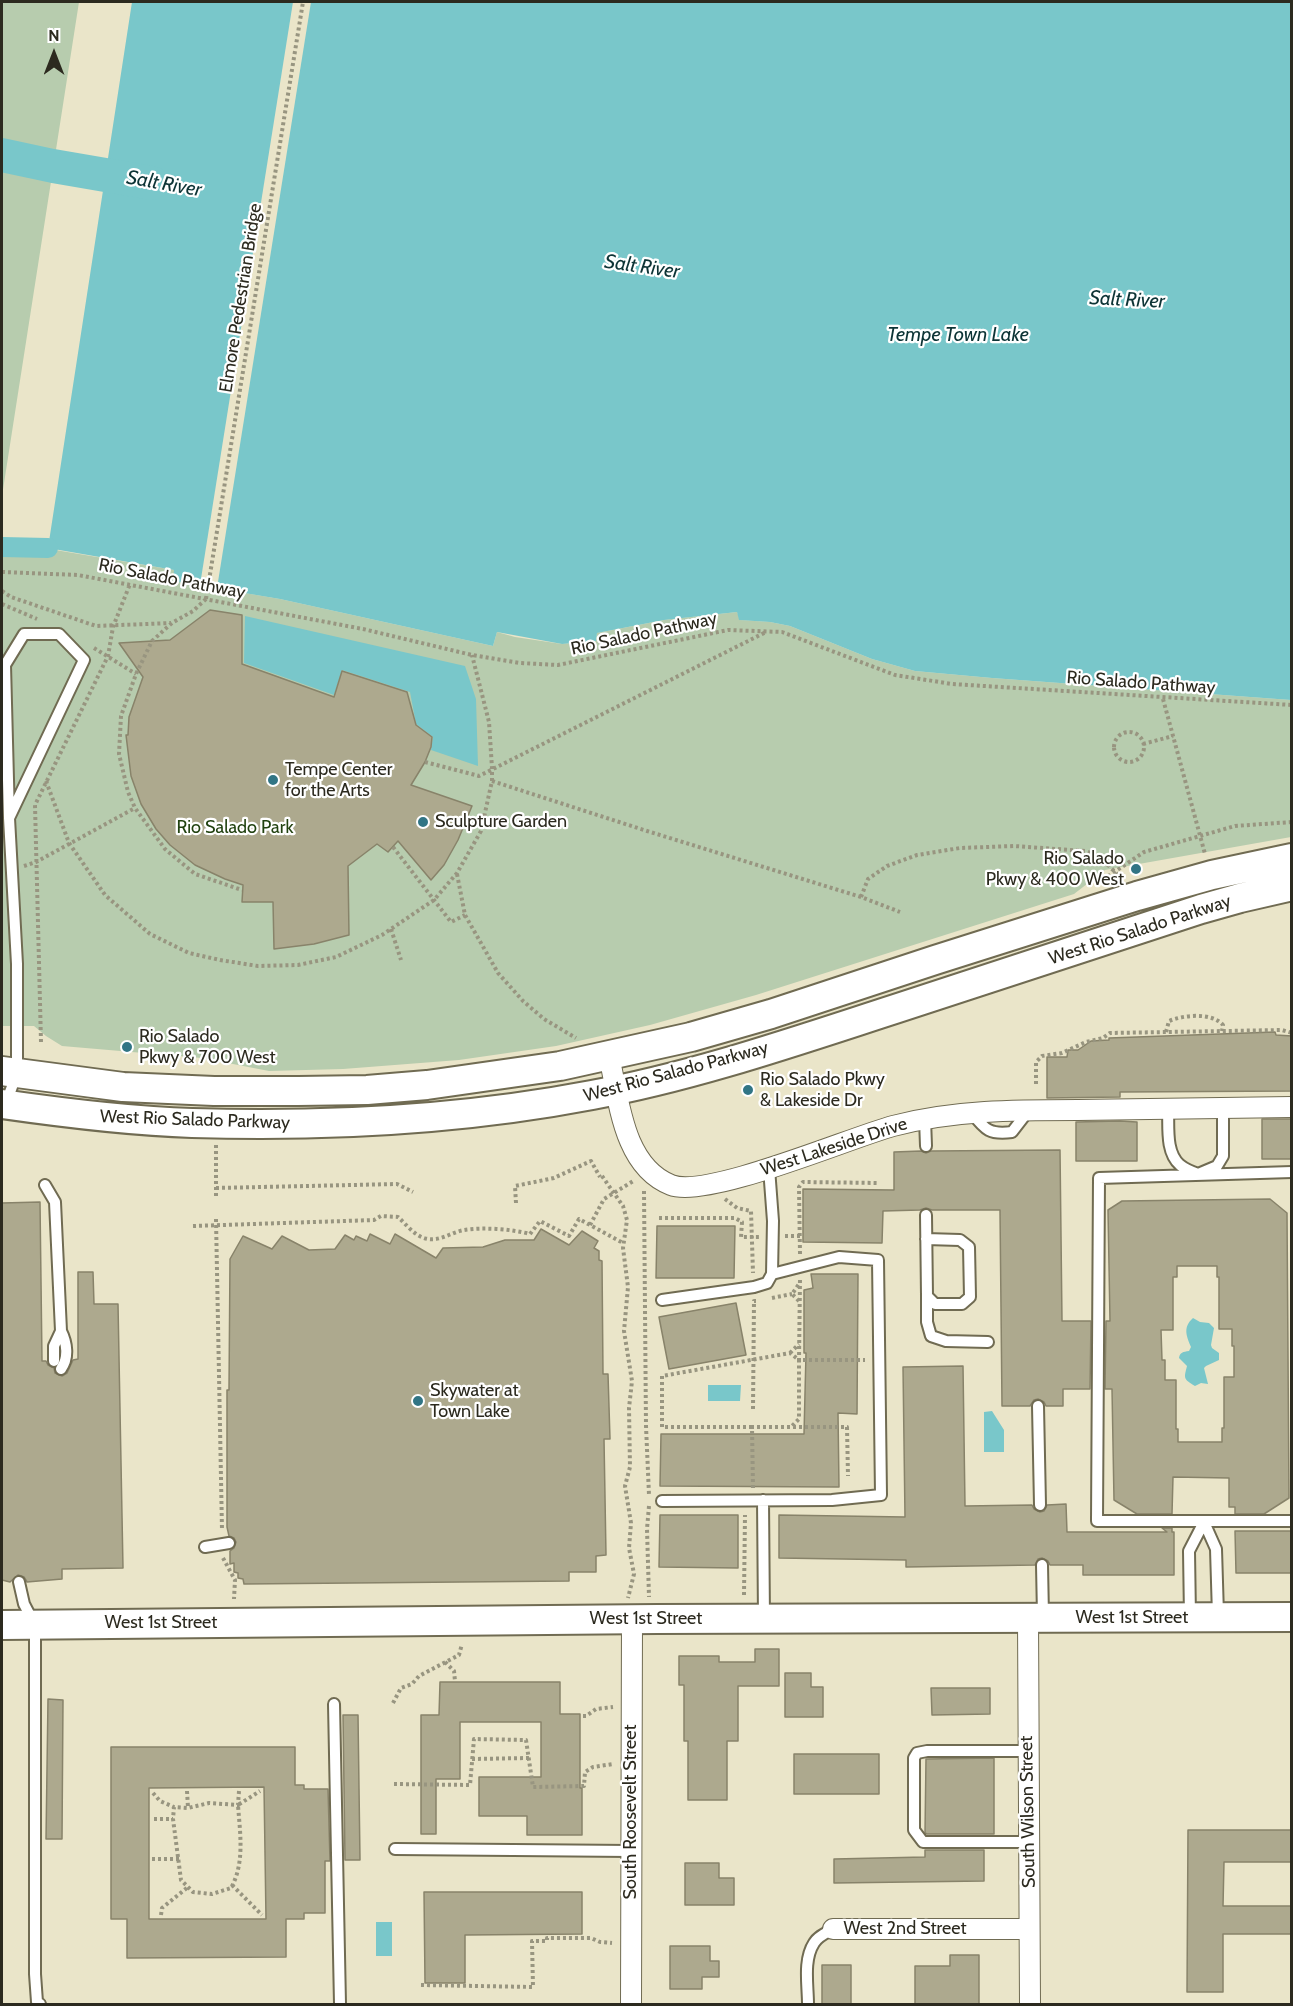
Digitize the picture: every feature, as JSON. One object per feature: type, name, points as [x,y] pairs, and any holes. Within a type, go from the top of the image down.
[{"type":"main road","name":"West Rio Salado Parkway","points":[[9,1072],[111,1086],[298,1091],[367,1090],[427,1085],[560,1066],[691,1037],[771,1014],[1137,896],[1212,875],[1292,858]]},
{"type":"main road","name":"West Rio Salado Parkway","points":[[3,1105],[85,1115],[190,1123],[325,1124],[472,1113],[572,1099],[617,1090],[735,1059],[1201,909],[1292,886]]},
{"type":"main road","name":"West 1st Street","points":[[2,1625],[636,1605],[764,1619],[1292,1617]]},
{"type":"street","name":"West Lakeside Drive","points":[[609,1056],[626,1130],[636,1155],[648,1171],[674,1186],[709,1184],[769,1167],[894,1125],[924,1119],[972,1113],[1029,1110],[1292,1107]]},
{"type":"street","name":"South Roosevelt Street","points":[[631,2004],[631,1851],[636,1605]]},
{"type":"street","name":"South Wilson Street","points":[[1030,2004],[1028,1751],[1036,1619]]},
{"type":"street","name":"West 2nd Street","points":[[833,1929],[1029,1929]]},
{"type":"lane","points":[[3,1105],[9,1072],[17,964],[9,818],[3,665],[24,634],[59,634],[84,660],[9,818]]},
{"type":"lane","points":[[1168,1108],[1170,1146],[1174,1157],[1181,1166],[1198,1174],[1217,1166],[1222,1156],[1223,1108]]},
{"type":"lane","points":[[924,1119],[926,1146]]},
{"type":"lane","points":[[662,1300],[754,1287],[766,1283],[772,1274],[773,1236],[769,1167]]},
{"type":"lane","points":[[1292,1172],[1099,1178],[1097,1521],[1292,1521]]},
{"type":"lane","points":[[45,1185],[55,1202],[61,1330],[66,1361],[57,1365]]},
{"type":"lane","points":[[926,1215],[927,1322],[931,1336],[946,1341],[988,1342]]},
{"type":"lane","points":[[926,1239],[960,1240],[969,1247],[970,1297],[962,1304],[935,1304],[927,1296]]},
{"type":"lane","points":[[663,1501],[832,1500],[881,1495],[878,1260],[838,1257],[772,1274]]},
{"type":"lane","points":[[1038,1406],[1040,1505]]},
{"type":"lane","points":[[763,1500],[764,1619]]},
{"type":"lane","points":[[1204,1522],[1216,1549],[1218,1618]]},
{"type":"lane","points":[[1190,1618],[1190,1551],[1204,1522]]},
{"type":"lane","points":[[206,1547],[226,1543]]},
{"type":"lane","points":[[1036,1619],[1042,1565]]},
{"type":"lane","points":[[19,1582],[24,1604],[35,1624],[35,1974],[37,2002],[40,2004]]},
{"type":"lane","points":[[334,1704],[340,2004]]},
{"type":"lane","points":[[1028,1751],[927,1750],[917,1753],[914,1758],[914,1830],[923,1842],[1029,1842]]},
{"type":"lane","points":[[395,1849],[631,1851]]},
{"type":"lane","name":"West 2nd Street","points":[[808,2004],[808,1955],[819,1936],[833,1929]]},
{"type":"path","name":"Elmore Pedestrian Bridge","points":[[206,599],[303,2]]},
{"type":"path","name":"Rio Salado Pathway","points":[[2,572],[78,575],[363,629],[472,655],[520,663],[558,665],[728,630],[782,632],[895,675],[952,684],[1163,699],[1292,705]]},
{"type":"path","points":[[41,1042],[35,806],[108,656],[113,627],[130,585]]},
{"type":"path","points":[[2,591],[11,597],[96,627],[172,623]]},
{"type":"path","points":[[206,599],[193,611],[172,623],[152,641],[136,674],[121,716],[119,754],[128,792],[135,808],[165,849],[195,874],[243,890]]},
{"type":"path","points":[[425,762],[479,776],[767,632]]},
{"type":"path","points":[[46,781],[69,843],[105,895],[150,934],[189,953],[258,966],[298,965],[336,957],[391,929],[434,900],[457,873],[481,831],[492,781],[492,768],[489,722],[472,655]]},
{"type":"path","points":[[1163,699],[1212,875]]},
{"type":"path","points":[[1127,732],[1136,734],[1143,744],[1141,756],[1133,761],[1123,761],[1114,750],[1115,741],[1127,732]]},
{"type":"path","points":[[1143,744],[1173,736]]},
{"type":"path","points":[[492,781],[861,897],[900,912]]},
{"type":"path","points":[[12,871],[36,862],[135,808]]},
{"type":"path","points":[[1097,884],[1144,852],[1235,826],[1292,822]]},
{"type":"path","points":[[861,897],[868,879],[887,866],[917,855],[960,848],[1014,846],[1085,851],[1099,856],[1116,871],[1137,896]]},
{"type":"path","points":[[393,847],[452,922],[465,915]]},
{"type":"path","points":[[457,873],[465,915],[498,973],[523,1001],[544,1019],[578,1039],[581,1045]]},
{"type":"path","points":[[391,929],[401,960]]},
{"type":"path","points":[[1166,1032],[1169,1022],[1185,1017],[1207,1017],[1220,1021],[1222,1030]]},
{"type":"path","points":[[1036,1083],[1036,1062],[1042,1056],[1062,1053],[1086,1042],[1104,1038],[1110,1033],[1282,1030],[1292,1033]]},
{"type":"path","points":[[216,1142],[216,1196]]},
{"type":"path","points":[[516,1203],[515,1186],[554,1178],[591,1161],[622,1206],[627,1220],[623,1243],[628,1287],[624,1331],[632,1381],[629,1408],[630,1467],[625,1486],[631,1523],[629,1548],[636,1605]]},
{"type":"path","points":[[626,1177],[630,1184]]},
{"type":"path","points":[[590,1225],[604,1198],[636,1180]]},
{"type":"path","points":[[791,1427],[799,1419],[799,1187],[803,1182],[878,1183]]},
{"type":"path","points":[[216,1188],[397,1184],[412,1192]]},
{"type":"path","points":[[636,1605],[649,1500],[646,1426],[644,1187]]},
{"type":"path","points":[[718,1194],[737,1208],[751,1211],[754,1287],[753,1409]]},
{"type":"path","points":[[193,1226],[374,1220],[381,1216],[398,1217],[413,1232],[426,1239],[440,1239],[465,1230],[518,1230],[530,1234],[540,1221],[569,1236],[579,1219],[623,1243]]},
{"type":"path","points":[[659,1218],[735,1218],[742,1222],[741,1237],[800,1236]]},
{"type":"path","points":[[216,1219],[226,1543],[222,1557],[235,1580],[234,1599]]},
{"type":"path","points":[[754,1301],[792,1294],[800,1284]]},
{"type":"path","points":[[792,1294],[800,1302]]},
{"type":"path","points":[[799,1344],[790,1353],[663,1376],[662,1427],[847,1427],[848,1476]]},
{"type":"path","points":[[790,1353],[799,1360],[878,1360]]},
{"type":"path","points":[[744,1595],[745,1512],[753,1490],[752,1427]]},
{"type":"path","points":[[393,1703],[401,1688],[412,1684],[419,1676],[459,1655],[462,1644]]},
{"type":"path","points":[[445,1662],[454,1671],[455,1681]]},
{"type":"path","points":[[583,1716],[596,1708],[613,1707]]},
{"type":"path","points":[[394,1784],[470,1785],[474,1739],[526,1740],[533,1787],[584,1786],[585,1772],[593,1767],[613,1764]]},
{"type":"path","points":[[472,1759],[529,1758]]},
{"type":"path","points":[[187,1791],[188,1808]]},
{"type":"path","points":[[174,1807],[173,1819],[181,1880],[193,1892],[212,1894],[231,1888],[237,1876],[240,1848],[239,1791]]},
{"type":"path","points":[[153,1792],[160,1801],[174,1807],[188,1808],[209,1803],[238,1805],[260,1791]]},
{"type":"path","points":[[154,1820],[173,1819]]},
{"type":"path","points":[[152,1859],[179,1859]]},
{"type":"path","points":[[232,1885],[262,1915]]},
{"type":"path","points":[[161,1915],[162,1908],[188,1887]]},
{"type":"path","points":[[422,1985],[533,1987],[532,1941],[547,1941],[547,1938],[591,1938],[600,1942],[614,1943]]},
{"type":"green space","points":[[2,2],[79,2],[2,496]]},
{"type":"green space","name":"Rio Salado Park","points":[[2,541],[174,570],[174,581],[280,599],[493,646],[497,632],[562,644],[596,641],[597,633],[664,620],[737,612],[740,620],[790,626],[872,659],[915,671],[1291,700],[1291,837],[1105,870],[1074,894],[756,995],[650,1025],[556,1046],[459,1060],[343,1069],[269,1071],[202,1058],[62,1046],[34,1026],[2,1026]]},
{"type":"water","name":"Tempe Town Lake","points":[[132,2],[1291,2],[1291,700],[915,671],[872,659],[790,626],[739,620],[737,612],[664,620],[597,633],[596,641],[562,644],[497,632],[493,646],[280,599],[173,581],[174,570],[48,548]]},
{"type":"water","points":[[245,616],[465,666],[476,699],[478,766],[431,750],[433,737],[416,724],[410,692],[342,670],[334,695],[244,663]]},
{"type":"water","points":[[1193,1318],[1209,1323],[1214,1328],[1211,1345],[1219,1353],[1219,1360],[1204,1368],[1208,1384],[1201,1383],[1195,1386],[1186,1380],[1187,1366],[1179,1358],[1181,1353],[1189,1351],[1191,1347],[1186,1331]]},
{"type":"water","points":[[708,1385],[741,1385],[740,1401],[708,1401]]},
{"type":"water","points":[[992,1411],[1004,1430],[1004,1452],[984,1452],[984,1412]]},
{"type":"water","points":[[376,1922],[392,1922],[392,1956],[376,1956]]},
{"type":"pier","points":[[293,2],[311,2],[217,588],[200,585]]},
{"type":"building","name":"Tempe Center for the Arts","points":[[210,610],[242,615],[242,664],[334,697],[342,671],[407,692],[416,725],[432,737],[425,762],[411,785],[472,806],[458,840],[444,865],[431,880],[398,841],[388,852],[377,844],[348,866],[349,935],[314,944],[274,949],[273,902],[242,902],[243,885],[195,865],[170,845],[156,829],[141,804],[131,776],[126,735],[128,735],[129,717],[143,677],[119,643],[170,640]]},
{"type":"building","points":[[1275,1032],[1276,1035],[1292,1036],[1292,1091],[1120,1092],[1120,1097],[1047,1098],[1047,1057],[1067,1057],[1068,1050],[1078,1050],[1091,1041],[1109,1040],[1109,1038]]},
{"type":"building","points":[[1262,1119],[1292,1119],[1292,1159],[1262,1159]]},
{"type":"building","points":[[1076,1122],[1137,1122],[1137,1161],[1076,1161]]},
{"type":"building","points":[[1060,1150],[1062,1321],[1091,1321],[1090,1389],[1063,1389],[1063,1406],[1046,1406],[1038,1399],[1034,1400],[1030,1406],[1002,1406],[1000,1210],[932,1210],[926,1208],[883,1211],[882,1243],[803,1242],[803,1189],[894,1190],[894,1152]]},
{"type":"building","points":[[1270,1199],[1287,1213],[1289,1498],[1264,1514],[1235,1514],[1235,1507],[1229,1507],[1229,1478],[1173,1477],[1172,1514],[1137,1514],[1114,1500],[1112,1389],[1105,1389],[1106,1321],[1110,1321],[1108,1210],[1122,1201]],"holes":[[[1177,1266],[1217,1266],[1219,1329],[1232,1329],[1232,1346],[1234,1346],[1234,1377],[1224,1377],[1222,1442],[1178,1442],[1176,1380],[1165,1380],[1161,1330],[1173,1330],[1173,1277],[1177,1277]]]},
{"type":"building","points":[[40,1202],[42,1361],[46,1361],[54,1368],[55,1373],[62,1376],[67,1373],[73,1360],[78,1359],[78,1272],[93,1272],[94,1304],[118,1304],[123,1568],[62,1569],[62,1579],[27,1582],[24,1577],[18,1575],[10,1582],[2,1580],[2,1203]]},
{"type":"building","points":[[657,1226],[735,1226],[734,1278],[656,1278]]},
{"type":"building","name":"Skywater at Town Lake","points":[[541,1229],[569,1245],[582,1231],[598,1241],[594,1248],[599,1251],[599,1260],[602,1261],[603,1374],[608,1374],[610,1439],[604,1439],[606,1555],[596,1556],[596,1572],[569,1572],[569,1581],[244,1584],[243,1579],[238,1578],[238,1573],[234,1572],[234,1563],[230,1564],[230,1551],[236,1542],[229,1536],[227,1527],[230,1259],[243,1236],[272,1249],[282,1236],[309,1250],[335,1249],[345,1235],[354,1240],[356,1236],[367,1241],[370,1234],[390,1244],[395,1234],[436,1258],[443,1248],[483,1247],[505,1240],[534,1240]]},
{"type":"building","points":[[811,1274],[858,1274],[857,1414],[838,1413],[839,1487],[660,1486],[661,1434],[804,1434],[806,1353],[804,1353],[804,1290],[813,1288]]},
{"type":"building","points":[[736,1303],[746,1355],[669,1369],[659,1317]]},
{"type":"building","points":[[963,1366],[965,1506],[1032,1505],[1040,1512],[1044,1511],[1047,1505],[1066,1504],[1067,1532],[1167,1532],[1162,1528],[1172,1528],[1174,1532],[1174,1575],[1083,1575],[1083,1565],[1050,1565],[1042,1558],[1038,1559],[1035,1565],[906,1567],[906,1560],[779,1558],[779,1515],[905,1517],[903,1367]]},
{"type":"building","points":[[660,1515],[738,1515],[738,1568],[659,1567]]},
{"type":"building","points":[[1235,1531],[1292,1531],[1292,1573],[1236,1573]]},
{"type":"building","points":[[755,1649],[779,1649],[779,1686],[738,1686],[738,1741],[727,1741],[727,1800],[688,1800],[688,1741],[684,1741],[684,1685],[679,1685],[679,1656],[719,1656],[719,1662],[755,1662]]},
{"type":"building","points":[[785,1673],[811,1673],[811,1687],[823,1687],[823,1717],[785,1717]]},
{"type":"building","points":[[440,1682],[560,1682],[560,1714],[580,1714],[582,1835],[527,1835],[527,1816],[479,1816],[479,1777],[541,1777],[541,1722],[460,1722],[460,1779],[436,1779],[436,1834],[421,1834],[421,1715],[439,1715]]},
{"type":"building","points":[[931,1688],[990,1688],[990,1714],[932,1715]]},
{"type":"building","points":[[48,1699],[63,1700],[62,1839],[46,1839]]},
{"type":"building","points":[[343,1715],[358,1715],[360,1860],[345,1860]]},
{"type":"building","points":[[111,1747],[295,1747],[295,1785],[304,1785],[304,1789],[328,1789],[330,1861],[325,1861],[325,1913],[304,1913],[304,1919],[286,1919],[286,1957],[127,1958],[127,1919],[111,1919]],"holes":[[[264,1787],[266,1919],[149,1919],[149,1788]]]},
{"type":"building","points":[[794,1754],[879,1754],[879,1794],[794,1794]]},
{"type":"building","points":[[994,1758],[994,1834],[925,1833],[926,1759]]},
{"type":"building","points":[[1188,1830],[1292,1830],[1292,1862],[1224,1862],[1223,1906],[1292,1906],[1292,1934],[1223,1934],[1223,1992],[1187,1992]]},
{"type":"building","points":[[925,1850],[984,1850],[984,1881],[834,1883],[834,1859],[925,1857]]},
{"type":"building","points":[[685,1863],[719,1863],[719,1878],[734,1878],[734,1905],[685,1905]]},
{"type":"building","points":[[424,1892],[582,1892],[582,1934],[465,1935],[465,1983],[425,1983]]},
{"type":"building","points":[[670,1946],[710,1946],[710,1961],[719,1961],[719,1977],[702,1977],[702,1989],[670,1989]]},
{"type":"building","points":[[950,1955],[979,1955],[979,2004],[915,2004],[915,1966],[950,1966]]},
{"type":"building","points":[[822,1965],[851,1965],[851,2004],[822,2004]]},
{"type":"waterway","name":"Salt River","points":[[2,155],[152,183]]},
{"type":"waterway","points":[[2,547],[48,548]]},
{"type":"place","name":"Tempe Center for the Arts","points":[[273,780]]},
{"type":"place","name":"Sculpture Garden","points":[[423,822]]},
{"type":"place","name":"Rio Salado Pkwy & 400 West","points":[[1136,869]]},
{"type":"place","name":"Rio Salado Pkwy & 700 West","points":[[127,1047]]},
{"type":"place","name":"Rio Salado Pkwy & Lakeside Dr","points":[[748,1090]]},
{"type":"place","name":"Skywater at Town Lake","points":[[418,1401]]}]
